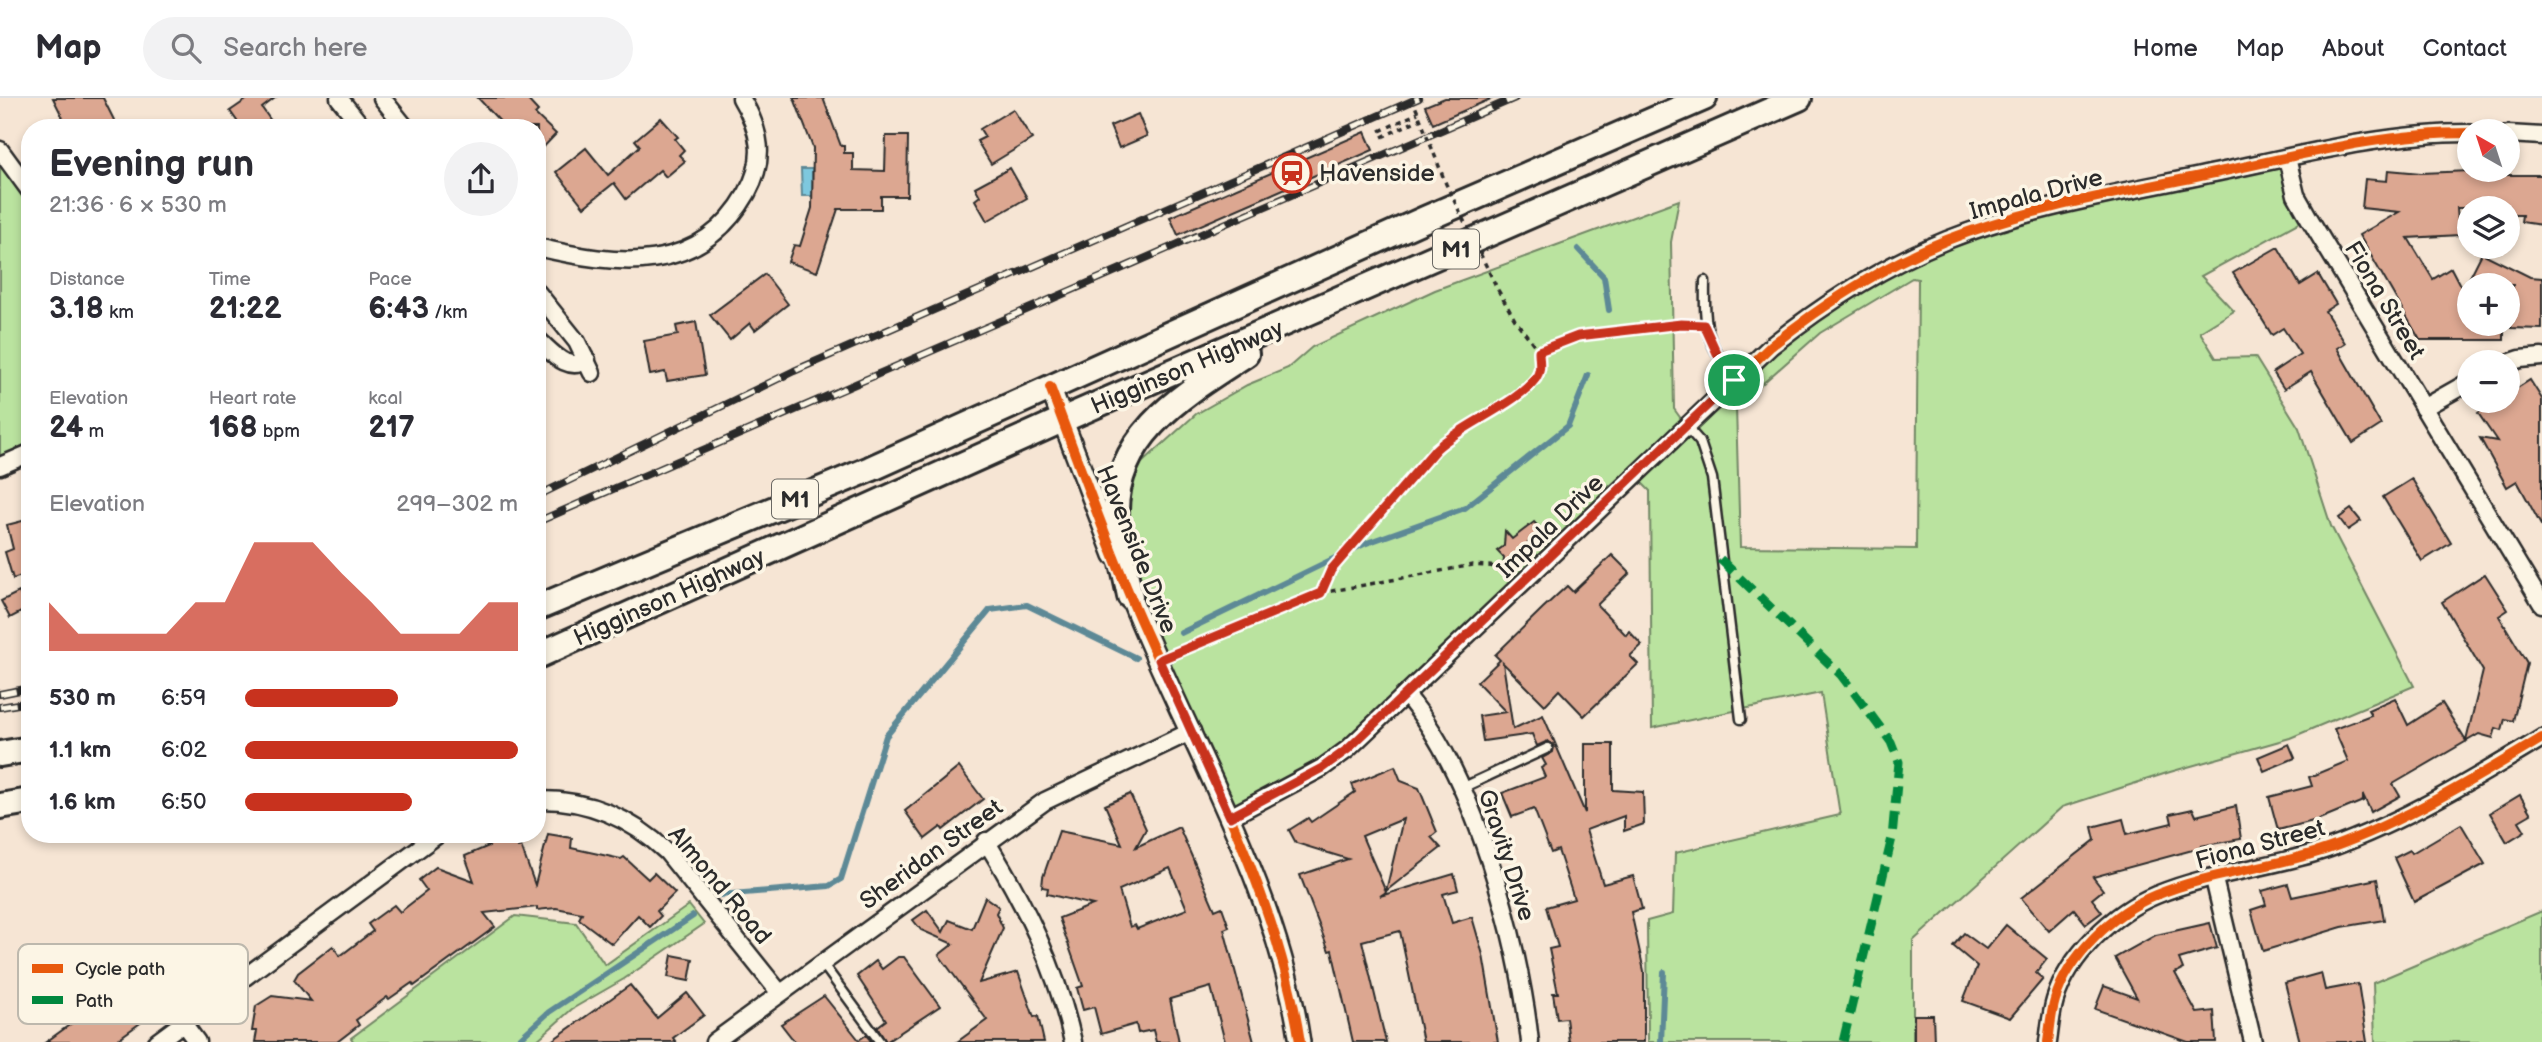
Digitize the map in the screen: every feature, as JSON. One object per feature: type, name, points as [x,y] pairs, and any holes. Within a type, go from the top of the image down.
[{"type":"highway","name":"Higginson Highway","points":[[546,604],[870,469],[1437,213],[1704,98]]},
{"type":"highway","name":"Higginson Highway","points":[[546,652],[1062,420],[1799,98]]},
{"type":"highway","points":[[1130,596],[1116,503],[1120,480],[1133,449],[1153,421],[1181,396],[1309,314]]},
{"type":"highway","points":[[0,754],[21,750]]},
{"type":"highway","points":[[0,806],[21,802]]},
{"type":"street","points":[[339,98],[356,119]]},
{"type":"street","points":[[382,98],[399,119]]},
{"type":"street","points":[[546,249],[615,262],[655,259],[703,243],[736,212],[757,174],[760,157],[758,132],[741,98]]},
{"type":"street","name":"Impala Drive","points":[[1230,817],[1322,768],[1406,695],[1734,380],[1800,323],[1841,294],[1947,240],[2034,212],[2391,138],[2457,135]]},
{"type":"street","points":[[2520,135],[2542,136]]},
{"type":"street","points":[[0,150],[21,179]]},
{"type":"street","name":"Fiona Street","points":[[2287,158],[2296,195],[2542,604]]},
{"type":"street","points":[[546,303],[577,342],[589,366],[568,365],[546,347]]},
{"type":"street","points":[[2520,359],[2542,357]]},
{"type":"street","name":"Havenside Drive","points":[[1050,387],[1130,596],[1230,817],[1273,935],[1300,1042]]},
{"type":"street","points":[[2423,408],[2457,389]]},
{"type":"street","points":[[0,466],[21,457]]},
{"type":"street","name":"Gravity Drive","points":[[1406,695],[1428,723],[1462,788],[1503,911],[1530,1042]]},
{"type":"street","name":"Sheridan Street","points":[[714,1042],[986,841],[1045,801],[1192,731]]},
{"type":"street","name":"Fiona Street","points":[[2048,1042],[2055,998],[2085,948],[2108,925],[2155,895],[2287,862],[2371,832],[2542,738]]},
{"type":"street","name":"Almond Road","points":[[546,800],[599,809],[634,825],[652,838],[667,852],[779,992]]},
{"type":"street","points":[[986,841],[1039,938],[1064,1003],[1073,1042]]},
{"type":"street","points":[[248,975],[426,843]]},
{"type":"street","points":[[2214,879],[2253,1042]]},
{"type":"street","points":[[157,1042],[182,1024]]},
{"type":"street","points":[[184,1024],[197,1042]]},
{"type":"lane","points":[[1705,282],[1704,325],[1720,360],[1734,380]]},
{"type":"lane","points":[[1686,426],[1700,442],[1712,478],[1741,719]]},
{"type":"lane","points":[[1462,788],[1548,748]]},
{"type":"lane","points":[[821,962],[880,1042]]},
{"type":"path","points":[[1321,593],[1331,570],[1436,449],[1453,433],[1510,399],[1535,378],[1540,369],[1539,351],[1515,320],[1498,290],[1446,184],[1412,98]]},
{"type":"path","points":[[1380,131],[1418,113]]},
{"type":"path","points":[[1382,137],[1420,119]]},
{"type":"path","points":[[1539,351],[1578,336],[1681,324],[1704,325]]},
{"type":"path","points":[[1159,660],[1321,593],[1473,565],[1538,569]]},
{"type":"green space","points":[[2286,157],[2309,217],[2201,276],[2234,311],[2200,332],[2216,358],[2255,357],[2299,428],[2331,526],[2414,686],[2290,738],[2170,772],[2062,807],[1913,941],[1913,1042],[1648,1042],[1647,921],[1673,914],[1675,853],[1840,815],[1821,693],[1652,728],[1650,491],[1636,477],[1348,749],[1230,817],[1132,597],[1123,480],[1196,414],[1247,385],[1288,368],[1312,347],[1435,290],[1679,200],[1671,242],[1674,409],[1687,427],[1800,324],[1949,241]],"holes":[[[1912,278],[1918,279],[1916,549],[1740,547],[1736,407],[1820,333]]]},
{"type":"green space","points":[[0,163],[21,191],[21,449],[0,457]]},
{"type":"green space","points":[[689,905],[704,924],[624,979],[572,1009],[535,1042],[354,1042],[351,1038],[515,916],[576,923],[605,965]]},
{"type":"green space","points":[[2542,911],[2542,1042],[2375,1042],[2373,983]]},
{"type":"water","points":[[801,169],[812,169],[813,196],[802,196]]},
{"type":"building","points":[[53,98],[103,98],[114,119],[64,119]]},
{"type":"building","points":[[249,98],[275,98],[262,108],[270,119],[236,119],[230,111]]},
{"type":"building","points":[[478,98],[526,98],[538,111],[535,114],[540,119],[498,119]]},
{"type":"building","points":[[794,98],[823,98],[841,146],[844,146],[844,153],[853,153],[853,170],[885,171],[886,136],[908,136],[907,196],[881,196],[881,209],[838,209],[817,272],[788,262],[794,245],[800,246],[812,208],[813,148]]},
{"type":"building","points":[[1445,98],[1493,98],[1433,124],[1425,106]]},
{"type":"building","points":[[1013,109],[1032,139],[991,164],[977,141],[985,137],[980,129]]},
{"type":"building","points":[[1138,114],[1147,136],[1119,148],[1110,126]]},
{"type":"building","points":[[661,118],[678,137],[675,139],[684,150],[679,155],[685,161],[666,177],[660,170],[626,199],[614,183],[584,207],[556,172],[586,148],[608,175],[640,146],[635,140]]},
{"type":"building","points":[[546,124],[556,134],[546,145]]},
{"type":"building","points":[[1365,132],[1373,150],[1178,235],[1170,217]]},
{"type":"building","points":[[1010,168],[1027,198],[987,221],[975,200],[980,196],[975,187]]},
{"type":"building","points":[[2388,170],[2421,173],[2457,172],[2457,182],[2520,182],[2520,175],[2542,175],[2542,225],[2521,222],[2520,196],[2457,196],[2457,235],[2408,238],[2433,279],[2451,268],[2457,280],[2457,336],[2504,336],[2504,340],[2420,340],[2359,235],[2399,212],[2362,208],[2365,179],[2387,181]]},
{"type":"building","points":[[2278,247],[2300,285],[2318,274],[2336,304],[2325,311],[2345,343],[2337,348],[2381,425],[2353,443],[2311,372],[2284,389],[2273,372],[2300,354],[2283,328],[2272,335],[2233,273]]},
{"type":"building","points":[[2479,259],[2494,259],[2530,277],[2542,278],[2542,329],[2520,328],[2520,273],[2472,273]]},
{"type":"building","points":[[765,274],[788,304],[755,330],[750,323],[730,340],[710,315]]},
{"type":"building","points":[[696,322],[705,375],[667,381],[665,372],[650,375],[644,341],[678,335],[676,326]]},
{"type":"building","points":[[2530,380],[2542,399],[2542,527],[2517,481],[2507,487],[2480,438],[2497,441],[2478,413],[2520,413],[2520,386]]},
{"type":"building","points":[[2412,479],[2451,543],[2422,561],[2383,497]]},
{"type":"building","points":[[2351,509],[2361,521],[2348,530],[2339,518]]},
{"type":"building","points":[[21,521],[21,576],[13,579],[5,552],[13,549],[7,525]]},
{"type":"building","points":[[1534,522],[1541,530],[1503,568],[1504,558],[1497,551],[1504,546],[1505,531],[1512,539]]},
{"type":"building","points":[[1612,555],[1630,573],[1597,605],[1626,635],[1629,631],[1642,645],[1630,656],[1638,664],[1584,716],[1559,690],[1545,705],[1503,663],[1513,729],[1543,715],[1585,813],[1585,744],[1613,744],[1613,790],[1643,792],[1644,824],[1624,831],[1624,816],[1586,830],[1603,884],[1633,876],[1642,909],[1631,912],[1644,971],[1644,1042],[1569,1042],[1566,1018],[1557,1019],[1553,993],[1558,993],[1549,949],[1558,947],[1546,907],[1574,899],[1558,850],[1551,853],[1534,809],[1512,817],[1502,793],[1545,777],[1541,768],[1546,765],[1542,758],[1553,752],[1554,746],[1548,741],[1537,746],[1532,734],[1483,741],[1479,716],[1506,712],[1477,682],[1500,660],[1495,655],[1543,608],[1567,586],[1573,592]]},
{"type":"building","points":[[2485,574],[2508,610],[2499,616],[2527,663],[2513,721],[2505,719],[2502,730],[2496,728],[2493,738],[2479,734],[2393,784],[2400,796],[2371,812],[2363,795],[2363,801],[2317,820],[2278,830],[2269,797],[2312,786],[2309,777],[2348,761],[2334,729],[2371,715],[2368,710],[2395,698],[2408,725],[2442,703],[2466,741],[2483,671],[2442,602]]},
{"type":"building","points":[[19,592],[21,612],[10,618],[1,601]]},
{"type":"building","points":[[2289,744],[2295,758],[2264,771],[2258,757]]},
{"type":"building","points":[[1395,766],[1401,781],[1419,788],[1437,832],[1431,837],[1441,848],[1386,891],[1403,819],[1362,836],[1386,892],[1380,896],[1454,874],[1458,890],[1443,894],[1452,923],[1472,917],[1483,955],[1498,1042],[1423,1042],[1400,931],[1362,941],[1386,1042],[1353,1042],[1332,950],[1329,951],[1300,875],[1348,859],[1296,843],[1289,830],[1308,818],[1311,822],[1355,792],[1352,784]]},
{"type":"building","points":[[959,767],[983,799],[943,830],[941,827],[925,839],[905,811]]},
{"type":"building","points":[[1130,794],[1146,829],[1136,847],[1179,827],[1215,910],[1222,907],[1229,927],[1224,929],[1254,1042],[1225,1042],[1211,987],[1170,999],[1179,1042],[1156,1042],[1153,1030],[1138,1033],[1136,1024],[1101,1034],[1094,1007],[1083,1010],[1077,988],[1083,986],[1059,918],[1093,905],[1047,894],[1048,888],[1042,887],[1043,877],[1059,831],[1122,844],[1105,805]],"holes":[[[1170,868],[1187,909],[1137,929],[1135,925],[1130,927],[1119,890]]]},
{"type":"building","points":[[2520,795],[2531,814],[2519,821],[2525,831],[2507,842],[2490,813]]},
{"type":"building","points":[[2236,806],[2241,839],[2200,846],[2093,877],[2103,890],[2092,899],[2102,912],[2086,924],[2074,909],[2049,931],[2021,898],[2095,840],[2092,827],[2123,819],[2127,834],[2172,823],[2170,814],[2193,809],[2196,816]]},
{"type":"building","points":[[2461,824],[2485,864],[2414,902],[2394,858],[2410,850],[2412,853]]},
{"type":"building","points":[[548,834],[572,838],[571,848],[621,859],[624,857],[648,879],[654,873],[675,893],[657,911],[661,916],[650,927],[638,915],[612,944],[579,919],[582,913],[556,908],[537,910],[537,907],[484,913],[495,927],[414,986],[412,983],[389,999],[387,997],[356,1020],[359,1025],[337,1042],[255,1042],[257,1031],[252,1031],[256,1006],[272,996],[311,1001],[294,980],[298,973],[333,946],[340,956],[373,931],[368,924],[394,905],[400,912],[427,891],[419,880],[436,867],[474,881],[465,856],[489,846],[488,843],[516,843],[518,847],[521,846],[535,885]]},
{"type":"building","points":[[2377,879],[2384,920],[2342,927],[2263,951],[2251,910],[2266,905],[2262,891],[2288,884],[2292,897]]},
{"type":"building","points":[[985,897],[999,907],[996,913],[1003,928],[979,983],[1018,972],[1034,1017],[1038,1016],[1044,1042],[957,1042],[987,1020],[939,955],[953,944],[921,930],[913,920],[927,910],[943,932],[949,920],[972,929]]},
{"type":"building","points":[[2210,923],[2217,948],[2179,959],[2183,969],[2175,973],[2197,1013],[2214,1011],[2216,1042],[2188,1042],[2095,1009],[2104,986],[2137,998],[2115,958],[2156,935]]},
{"type":"building","points":[[2006,925],[2047,959],[2036,973],[2043,979],[2010,1018],[1963,1001],[1977,966],[1953,946],[1964,933],[1986,949]]},
{"type":"building","points":[[672,955],[693,959],[689,981],[668,977]]},
{"type":"building","points":[[898,957],[904,957],[940,1006],[886,1042],[877,1027],[886,1020],[857,976],[876,961],[882,969]]},
{"type":"building","points":[[2321,973],[2325,990],[2358,984],[2367,1042],[2300,1042],[2285,983]]},
{"type":"building","points":[[630,985],[657,1018],[687,993],[704,1015],[673,1038],[676,1042],[550,1042]]},
{"type":"building","points":[[824,996],[859,1040],[866,1035],[872,1042],[795,1042],[781,1024]]},
{"type":"building","points":[[1914,1015],[1933,1015],[1934,1042],[1914,1042]]},
{"type":"building","points":[[71,1024],[139,1024],[114,1042],[46,1042]]},
{"type":"waterway","points":[[1578,249],[1604,277],[1609,310]]},
{"type":"waterway","points":[[1181,633],[1364,544],[1465,508],[1568,426],[1588,375]]},
{"type":"waterway","points":[[719,895],[829,886],[841,879],[886,736],[990,610],[1027,605],[1136,658]]},
{"type":"waterway","points":[[516,1042],[549,1012],[693,916]]},
{"type":"waterway","points":[[1661,1042],[1664,972]]},
{"type":"railway","points":[[546,492],[794,371],[1419,98]]},
{"type":"railway","points":[[546,518],[1515,98]]},
{"type":"railway","points":[[0,694],[21,690]]},
{"type":"railway","points":[[0,707],[21,704]]},
{"type":"marked path","points":[[1720,559],[1841,675],[1891,742],[1899,762],[1892,838],[1843,1042]]},
{"type":"cycle path","points":[[1230,817],[1322,768],[1348,749],[1771,346],[1834,300],[1877,274],[1947,240],[2049,208],[2346,146],[2457,133]]},
{"type":"cycle path","points":[[1050,387],[1130,596],[1252,870],[1288,983],[1300,1042]]},
{"type":"cycle path","points":[[2048,1042],[2055,1000],[2070,967],[2095,937],[2124,912],[2177,887],[2309,855],[2357,837],[2439,798],[2542,738]]},
{"type":"place","name":"Havenside","points":[[1292,173]]},
{"type":"route","points":[[1681,324],[1704,325],[1720,360],[1734,380],[1389,713],[1348,749],[1322,768],[1230,817],[1159,660],[1321,593],[1331,570],[1436,449],[1453,433],[1526,388],[1540,369],[1539,351],[1578,336],[1681,324]]}]
